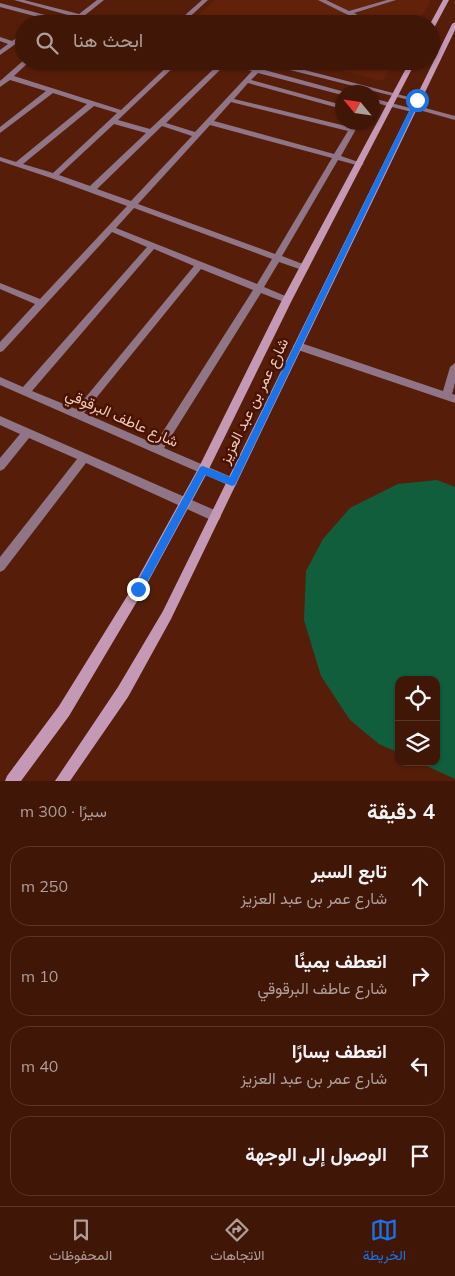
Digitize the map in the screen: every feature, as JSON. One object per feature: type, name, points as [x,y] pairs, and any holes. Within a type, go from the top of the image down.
[{"type":"main road","points":[[438,15],[446,0]]},
{"type":"main road","name":"شارع عمر بن عبد العزيز","points":[[440,54],[455,24]]},
{"type":"main road","name":"شارع عمر بن عبد العزيز","points":[[12,781],[64,710],[138,589],[203,470],[287,300],[408,70]]},
{"type":"main road","name":"شارع عمر بن عبد العزيز","points":[[62,781],[123,692],[167,615],[432,70]]},
{"type":"street","points":[[17,0],[28,1],[76,15]]},
{"type":"street","points":[[80,15],[101,0]]},
{"type":"street","points":[[188,15],[205,0]]},
{"type":"street","points":[[321,0],[352,15]]},
{"type":"street","points":[[348,13],[393,0]]},
{"type":"street","points":[[0,5],[38,15]]},
{"type":"street","points":[[0,39],[14,43]]},
{"type":"street","points":[[0,53],[14,43]]},
{"type":"street","points":[[1,84],[17,70]]},
{"type":"street","points":[[54,176],[167,70]]},
{"type":"street","points":[[91,190],[215,70]]},
{"type":"street","points":[[0,348],[257,70],[335,91]]},
{"type":"street","points":[[296,70],[395,94],[414,106]]},
{"type":"street","points":[[9,77],[123,112]]},
{"type":"street","points":[[247,81],[335,106]]},
{"type":"street","points":[[0,131],[52,90]]},
{"type":"street","points":[[229,100],[335,122]]},
{"type":"street","points":[[380,102],[389,105],[414,106],[455,118]]},
{"type":"street","points":[[18,164],[93,103]]},
{"type":"street","points":[[113,121],[151,132]]},
{"type":"street","points":[[209,122],[360,164]]},
{"type":"street","points":[[160,123],[197,135]]},
{"type":"street","points":[[157,450],[259,288],[353,130]]},
{"type":"street","points":[[0,159],[54,176],[305,268]]},
{"type":"street","points":[[111,228],[287,300]]},
{"type":"street","points":[[24,392],[153,245]]},
{"type":"street","points":[[77,415],[200,264]]},
{"type":"street","points":[[0,286],[42,303]]},
{"type":"street","points":[[298,346],[451,397],[455,367]]},
{"type":"street","name":"شارع عاطف البرقوقي","points":[[0,381],[232,482]]},
{"type":"street","points":[[0,420],[215,516]]},
{"type":"street","points":[[0,466],[28,432]]},
{"type":"street","points":[[0,566],[85,457]]},
{"type":"shaded area","points":[[215,0],[431,0],[422,15],[198,15]]},
{"type":"shaded area","points":[[340,70],[389,70],[383,81]]},
{"type":"green space","points":[[437,480],[455,487],[455,779],[427,766],[440,766],[440,676],[395,676],[395,751],[379,744],[350,720],[321,676],[304,620],[306,571],[323,539],[350,508],[398,484]]},
{"type":"route","points":[[138,589],[203,470],[232,482],[417,100]]}]
